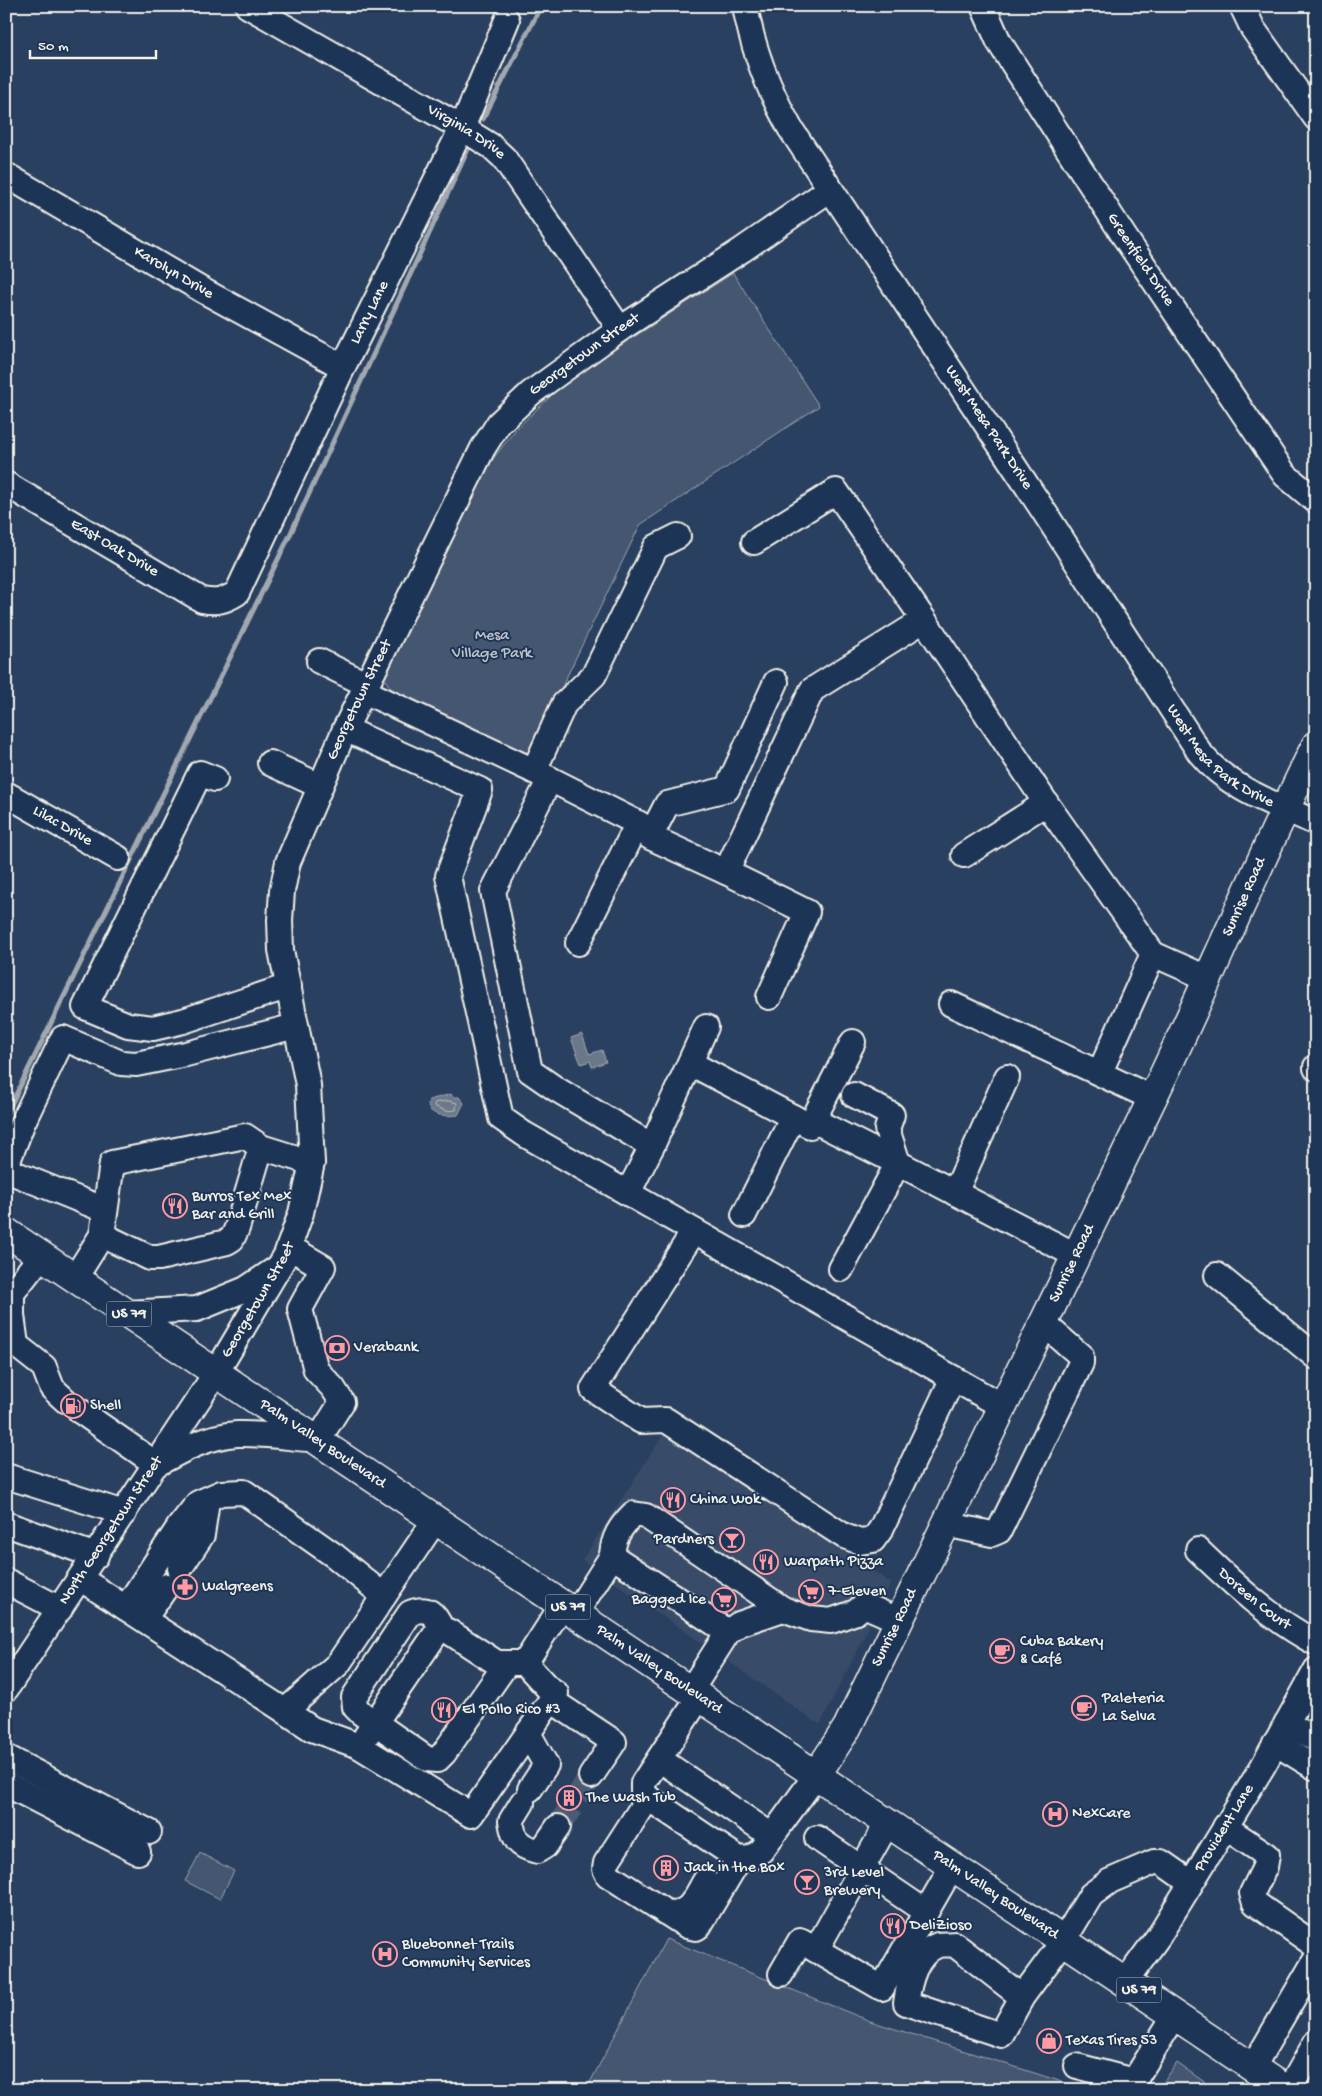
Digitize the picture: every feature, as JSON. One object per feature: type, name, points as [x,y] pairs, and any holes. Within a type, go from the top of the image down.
[{"type":"main road","name":"Sunrise Road","points":[[817,1774],[847,1728],[1002,1406],[1077,1256],[1152,1098],[1284,809],[1316,745]]},
{"type":"main road","name":"Palm Valley Boulevard","points":[[6,1232],[1288,2090]]},
{"type":"street","name":"Virginia Drive","points":[[248,6],[491,146],[504,158],[620,329]]},
{"type":"street","name":"West Mesa Park Drive","points":[[745,6],[755,51],[776,104],[830,190],[1041,507],[1200,753],[1225,778],[1245,791],[1316,824]]},
{"type":"street","name":"Greenfield Drive","points":[[982,6],[999,42],[1098,196],[1284,475],[1316,501]]},
{"type":"street","points":[[1242,6],[1253,29],[1316,118]]},
{"type":"street","name":"Larry Lane","points":[[225,600],[237,593],[343,367],[462,128],[507,20]]},
{"type":"street","name":"Karolyn Drive","points":[[6,175],[202,290],[343,367]]},
{"type":"street","name":"Georgetown Street","points":[[216,1373],[285,1256],[301,1213],[312,1164],[308,1085],[281,950],[280,920],[282,891],[293,848],[346,729],[483,448],[499,423],[530,393],[620,329],[830,190]]},
{"type":"street","name":"East Oak Drive","points":[[6,484],[202,600],[214,602],[225,600]]},
{"type":"street","points":[[754,542],[836,491],[1046,803],[1153,954],[1207,978]]},
{"type":"street","points":[[652,1146],[556,1089],[530,1071],[493,891],[542,775],[564,704],[594,674],[656,547],[678,536]]},
{"type":"street","points":[[726,872],[812,690],[924,620]]},
{"type":"street","points":[[319,661],[366,688],[645,827],[650,836],[807,912],[769,997]]},
{"type":"street","points":[[578,942],[645,827],[667,804],[727,788],[776,682]]},
{"type":"street","points":[[346,729],[480,790],[448,876],[501,1118],[524,1134],[1002,1406]]},
{"type":"street","points":[[270,763],[320,786]]},
{"type":"street","points":[[215,779],[200,772],[85,1007],[128,1024],[153,1028],[182,1021],[289,986]]},
{"type":"street","name":"Lilac Drive","points":[[6,794],[118,858]]},
{"type":"street","points":[[964,855],[1046,803]]},
{"type":"street","points":[[1100,1072],[1153,954]]},
{"type":"street","points":[[951,1004],[1100,1072],[1152,1098]]},
{"type":"street","points":[[105,1210],[6,1168],[23,1122],[63,1038],[121,1063],[136,1064],[186,1054],[296,1026]]},
{"type":"street","points":[[628,1193],[652,1146],[706,1028]]},
{"type":"street","points":[[744,1215],[852,1042]]},
{"type":"street","points":[[690,1063],[898,1163],[1077,1256]]},
{"type":"street","points":[[956,1193],[1007,1077]]},
{"type":"street","points":[[841,1269],[898,1163],[886,1129],[892,1115],[854,1095]]},
{"type":"street","points":[[75,1278],[102,1235],[112,1163],[245,1136],[261,1147],[312,1164]]},
{"type":"street","points":[[102,1235],[150,1258],[159,1258],[227,1242],[232,1239],[237,1228],[261,1147]]},
{"type":"street","points":[[694,1231],[593,1389],[641,1421],[666,1420],[844,1536],[860,1542],[873,1540],[885,1521],[953,1378]]},
{"type":"street","points":[[41,1256],[9,1295],[16,1345],[44,1367],[52,1388],[73,1406],[156,1464],[183,1449],[205,1441],[236,1434],[318,1440],[342,1402],[333,1388],[316,1370],[300,1309],[323,1267],[285,1256],[246,1289],[197,1309],[127,1313]]},
{"type":"street","points":[[1217,1275],[1316,1357]]},
{"type":"street","points":[[945,1524],[992,1534],[999,1531],[1081,1363],[1081,1356],[1043,1322]]},
{"type":"street","name":"North Georgetown Street","points":[[6,1689],[216,1373]]},
{"type":"street","points":[[6,1476],[124,1513]]},
{"type":"street","points":[[135,1614],[179,1528],[198,1503],[222,1493],[244,1492],[335,1556],[384,1596]]},
{"type":"street","points":[[135,1614],[174,1578],[202,1535],[207,1500]]},
{"type":"street","points":[[442,1630],[437,1618],[426,1610],[410,1613],[354,1697],[355,1707],[375,1723],[427,1759],[437,1760],[516,1663],[569,1608],[612,1556],[616,1534],[633,1514],[646,1516],[783,1609],[811,1619],[830,1621],[856,1612],[864,1605],[898,1620]]},
{"type":"street","points":[[285,1710],[338,1664],[436,1519]]},
{"type":"street","points":[[6,1524],[96,1556]]},
{"type":"street","name":"Doreen Court","points":[[1198,1550],[1228,1580],[1261,1607],[1296,1632],[1316,1643]]},
{"type":"street","points":[[612,1556],[728,1632]]},
{"type":"street","points":[[80,1579],[312,1729],[360,1746],[471,1816],[556,1692],[516,1663],[497,1663],[448,1631],[442,1630],[435,1635],[360,1746]]},
{"type":"street","points":[[6,1581],[60,1609]]},
{"type":"street","points":[[783,1609],[739,1624],[728,1632],[659,1759],[643,1783],[643,1791],[648,1798],[732,1855],[751,1858],[761,1851],[817,1774]]},
{"type":"street","name":"Provident Lane","points":[[1126,1981],[1158,1937],[1191,1883],[1281,1734],[1316,1670]]},
{"type":"street","points":[[551,1700],[614,1742],[591,1776]]},
{"type":"street","points":[[528,1733],[546,1765],[511,1821],[514,1836],[525,1848],[537,1851],[544,1846],[558,1827]]},
{"type":"street","points":[[1281,1734],[1316,1739]]},
{"type":"street","points":[[1281,1734],[1316,1768]]},
{"type":"street","points":[[6,1757],[74,1792],[143,1842],[62,1812],[6,1784]]},
{"type":"street","points":[[659,1759],[772,1836]]},
{"type":"street","points":[[62,1812],[74,1792]]},
{"type":"street","points":[[648,1798],[606,1864],[605,1869],[608,1875],[691,1928],[699,1926],[732,1855]]},
{"type":"street","points":[[816,1950],[888,1822]]},
{"type":"street","points":[[1225,1827],[1267,1855],[1265,1867],[1252,1893],[1255,1903],[1316,1946]]},
{"type":"street","points":[[817,1838],[926,1912]]},
{"type":"street","points":[[665,1912],[686,1911],[707,1878],[732,1855]]},
{"type":"street","points":[[1022,1997],[954,1944],[938,1945],[922,1957],[910,1979],[906,2003],[1001,2035],[1022,1997],[1064,1940],[1091,1895],[1110,1881],[1154,1862],[1161,1862],[1191,1883]]},
{"type":"street","points":[[781,1974],[800,1941],[882,1988],[953,1866]]},
{"type":"street","points":[[1253,2067],[1316,1959]]},
{"type":"street","points":[[1077,2066],[1134,2081],[1175,2015]]},
{"type":"street","points":[[1288,2090],[1316,2042]]},
{"type":"shaded area","points":[[665,1432],[891,1583],[820,1725],[582,1560]]},
{"type":"green space","name":"Mesa Village Park","points":[[733,273],[819,406],[640,525],[529,755],[391,689],[384,678],[489,464],[516,429],[553,394],[584,369]]},
{"type":"green space","points":[[200,1853],[234,1871],[220,1899],[185,1881]]},
{"type":"green space","points":[[666,1939],[870,2021],[1088,2090],[586,2090]]},
{"type":"green space","points":[[1177,2063],[1216,2090],[1158,2090]]},
{"type":"water","points":[[582,1034],[589,1054],[602,1050],[606,1062],[592,1067],[590,1061],[581,1064],[571,1038]]},
{"type":"water","points":[[451,1094],[453,1097],[459,1097],[464,1103],[458,1115],[437,1114],[430,1109],[428,1105],[429,1100]]},
{"type":"waterway","points":[[483,119],[541,6]]},
{"type":"waterway","points":[[6,1115],[289,537],[470,145]]},
{"type":"tunnel","points":[[558,1827],[591,1776]]},
{"type":"place","name":"Burros Tex Mex Bar and Grill","points":[[175,1206]]},
{"type":"place","name":"Verabank","points":[[337,1348]]},
{"type":"place","name":"Shell","points":[[73,1406]]},
{"type":"place","name":"China Wok","points":[[673,1500]]},
{"type":"place","name":"Pardners","points":[[732,1540]]},
{"type":"place","name":"Warpath Pizza","points":[[766,1562]]},
{"type":"place","name":"Walgreens","points":[[185,1587]]},
{"type":"place","name":"7-Eleven","points":[[811,1592]]},
{"type":"place","name":"Bagged Ice","points":[[724,1600]]},
{"type":"place","name":"Cuba Bakery & Café","points":[[1002,1651]]},
{"type":"place","name":"Paleteria La Selva","points":[[1084,1708]]},
{"type":"place","name":"El Pollo Rico #3","points":[[444,1710]]},
{"type":"place","name":"The Wash Tub","points":[[569,1798]]},
{"type":"place","name":"NexCare","points":[[1055,1814]]},
{"type":"place","name":"Jack in the Box","points":[[666,1868]]},
{"type":"place","name":"3rd Level Brewery","points":[[807,1882]]},
{"type":"place","name":"DeliZioso","points":[[893,1926]]},
{"type":"place","name":"Bluebonnet Trails Community Services","points":[[385,1954]]},
{"type":"place","name":"Texas Tires 53","points":[[1049,2041]]}]
